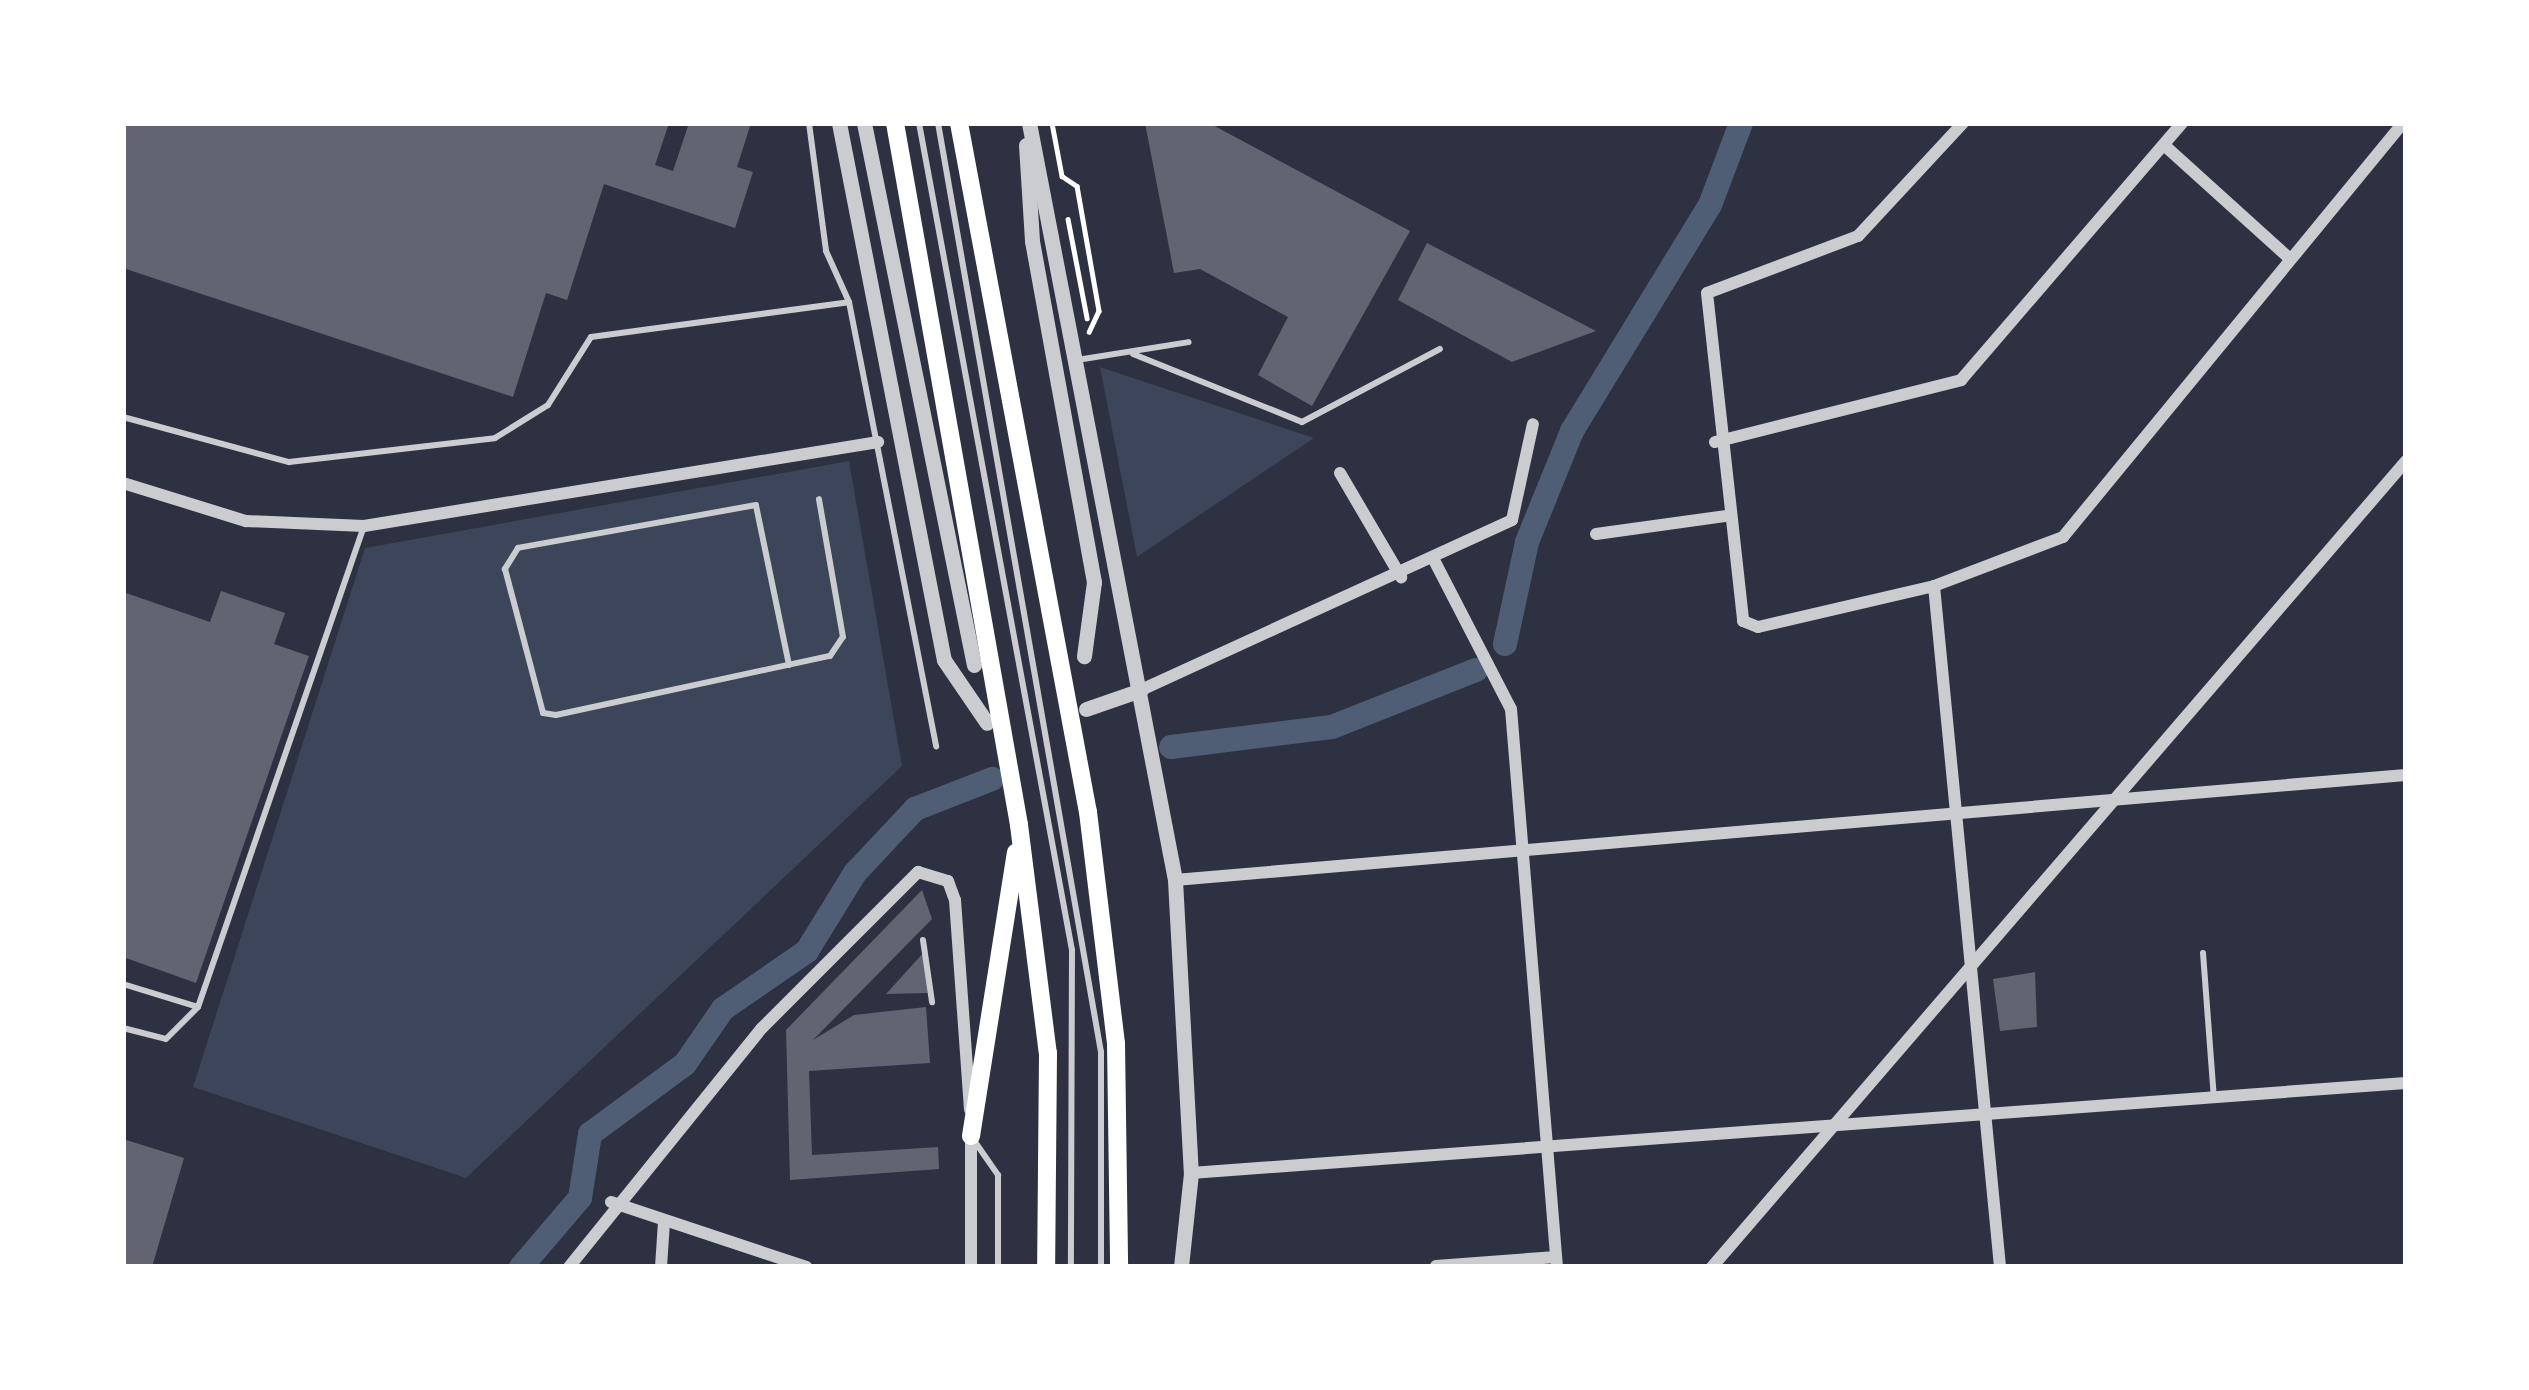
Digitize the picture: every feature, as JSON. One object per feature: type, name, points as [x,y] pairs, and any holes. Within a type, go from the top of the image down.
[{"type":"highway","points":[[895,123],[1019,824],[1048,1053],[1046,1267]]},
{"type":"highway","points":[[959,123],[1088,812],[1123,1221],[1131,1267]]},
{"type":"highway","points":[[971,1136],[1019,824]]},
{"type":"highway","points":[[1119,1267],[1123,1221]]},
{"type":"street","points":[[839,123],[944,660],[988,723]]},
{"type":"street","points":[[864,123],[974,665]]},
{"type":"street","points":[[1027,123],[1085,359],[1175,880],[1191,1173],[1180,1267]]},
{"type":"street","points":[[1027,123],[1032,242],[1094,582],[1084,656]]},
{"type":"street","points":[[1963,123],[1858,236],[1707,293],[1715,442],[1743,621],[1758,627],[1934,586],[2063,537],[2403,123]]},
{"type":"street","points":[[1715,442],[1961,380],[2182,123]]},
{"type":"street","points":[[2164,145],[2289,258]]},
{"type":"street","points":[[1086,709],[1141,690],[1436,562],[1512,520],[1534,424]]},
{"type":"street","points":[[123,483],[247,521],[364,526],[878,442]]},
{"type":"street","points":[[1712,1267],[1972,975],[2406,461]]},
{"type":"street","points":[[1340,473],[1401,577]]},
{"type":"street","points":[[1596,534],[1724,516]]},
{"type":"street","points":[[1436,562],[1511,709],[1556,1262],[1436,1266]]},
{"type":"street","points":[[1934,586],[2000,1267]]},
{"type":"street","points":[[1175,880],[1955,808],[2120,800],[2406,775]]},
{"type":"street","points":[[569,1267],[611,1202],[762,1028],[903,885],[933,872],[955,900],[971,1136],[971,1267]]},
{"type":"street","points":[[1191,1173],[1985,1120],[2406,1083]]},
{"type":"street","points":[[611,1202],[806,1267]]},
{"type":"street","points":[[661,1267],[664,1222]]},
{"type":"lane","points":[[809,123],[826,251],[849,302],[936,747]]},
{"type":"lane","points":[[919,123],[1072,950],[1071,1267]]},
{"type":"lane","points":[[938,123],[1101,1052],[1101,1267]]},
{"type":"lane","points":[[123,418],[289,463],[495,438],[548,406],[591,337],[849,302]]},
{"type":"lane","points":[[1085,359],[1189,342]]},
{"type":"lane","points":[[1133,354],[1302,422],[1440,349]]},
{"type":"lane","points":[[789,665],[756,505],[508,556],[543,713],[789,665],[830,656],[843,637],[819,499]]},
{"type":"lane","points":[[123,1028],[166,1039],[198,1007],[364,526]]},
{"type":"lane","points":[[923,940],[932,1002]]},
{"type":"lane","points":[[2203,953],[2214,1100]]},
{"type":"lane","points":[[123,984],[198,1007]]},
{"type":"lane","points":[[971,1136],[998,1175],[998,1267]]},
{"type":"path","points":[[1052,123],[1096,290],[1085,359]]},
{"type":"shaded area","points":[[1100,367],[1314,438],[1137,557]]},
{"type":"shaded area","points":[[849,461],[902,766],[466,1178],[193,1087],[365,548]]},
{"type":"building","points":[[123,123],[669,123],[655,165],[673,171],[689,123],[751,123],[737,167],[753,172],[735,228],[604,184],[567,300],[546,293],[513,397],[123,268]]},
{"type":"building","points":[[1145,123],[1209,123],[1410,231],[1312,406],[1258,375],[1288,317],[1200,269],[1174,273]]},
{"type":"building","points":[[1427,243],[1596,331],[1512,362],[1398,300]]},
{"type":"building","points":[[221,591],[285,613],[274,644],[309,656],[196,983],[123,957],[123,592],[210,622]]},
{"type":"building","points":[[922,890],[932,919],[813,1040],[854,1015],[926,1007],[930,1063],[809,1071],[812,1155],[938,1147],[939,1169],[790,1180],[786,1030]]},
{"type":"building","points":[[925,951],[928,993],[886,994]]},
{"type":"building","points":[[2035,972],[2037,1027],[2000,1031],[1993,979]]},
{"type":"building","points":[[123,1139],[184,1158],[152,1267],[123,1267]]},
{"type":"waterway","points":[[1505,644],[1527,542],[1572,431],[1710,205],[1741,123]]},
{"type":"waterway","points":[[1171,747],[1332,727],[1476,670]]},
{"type":"waterway","points":[[521,1267],[580,1198],[590,1134],[685,1064],[723,1009],[807,951],[855,873],[915,809],[992,779]]}]
